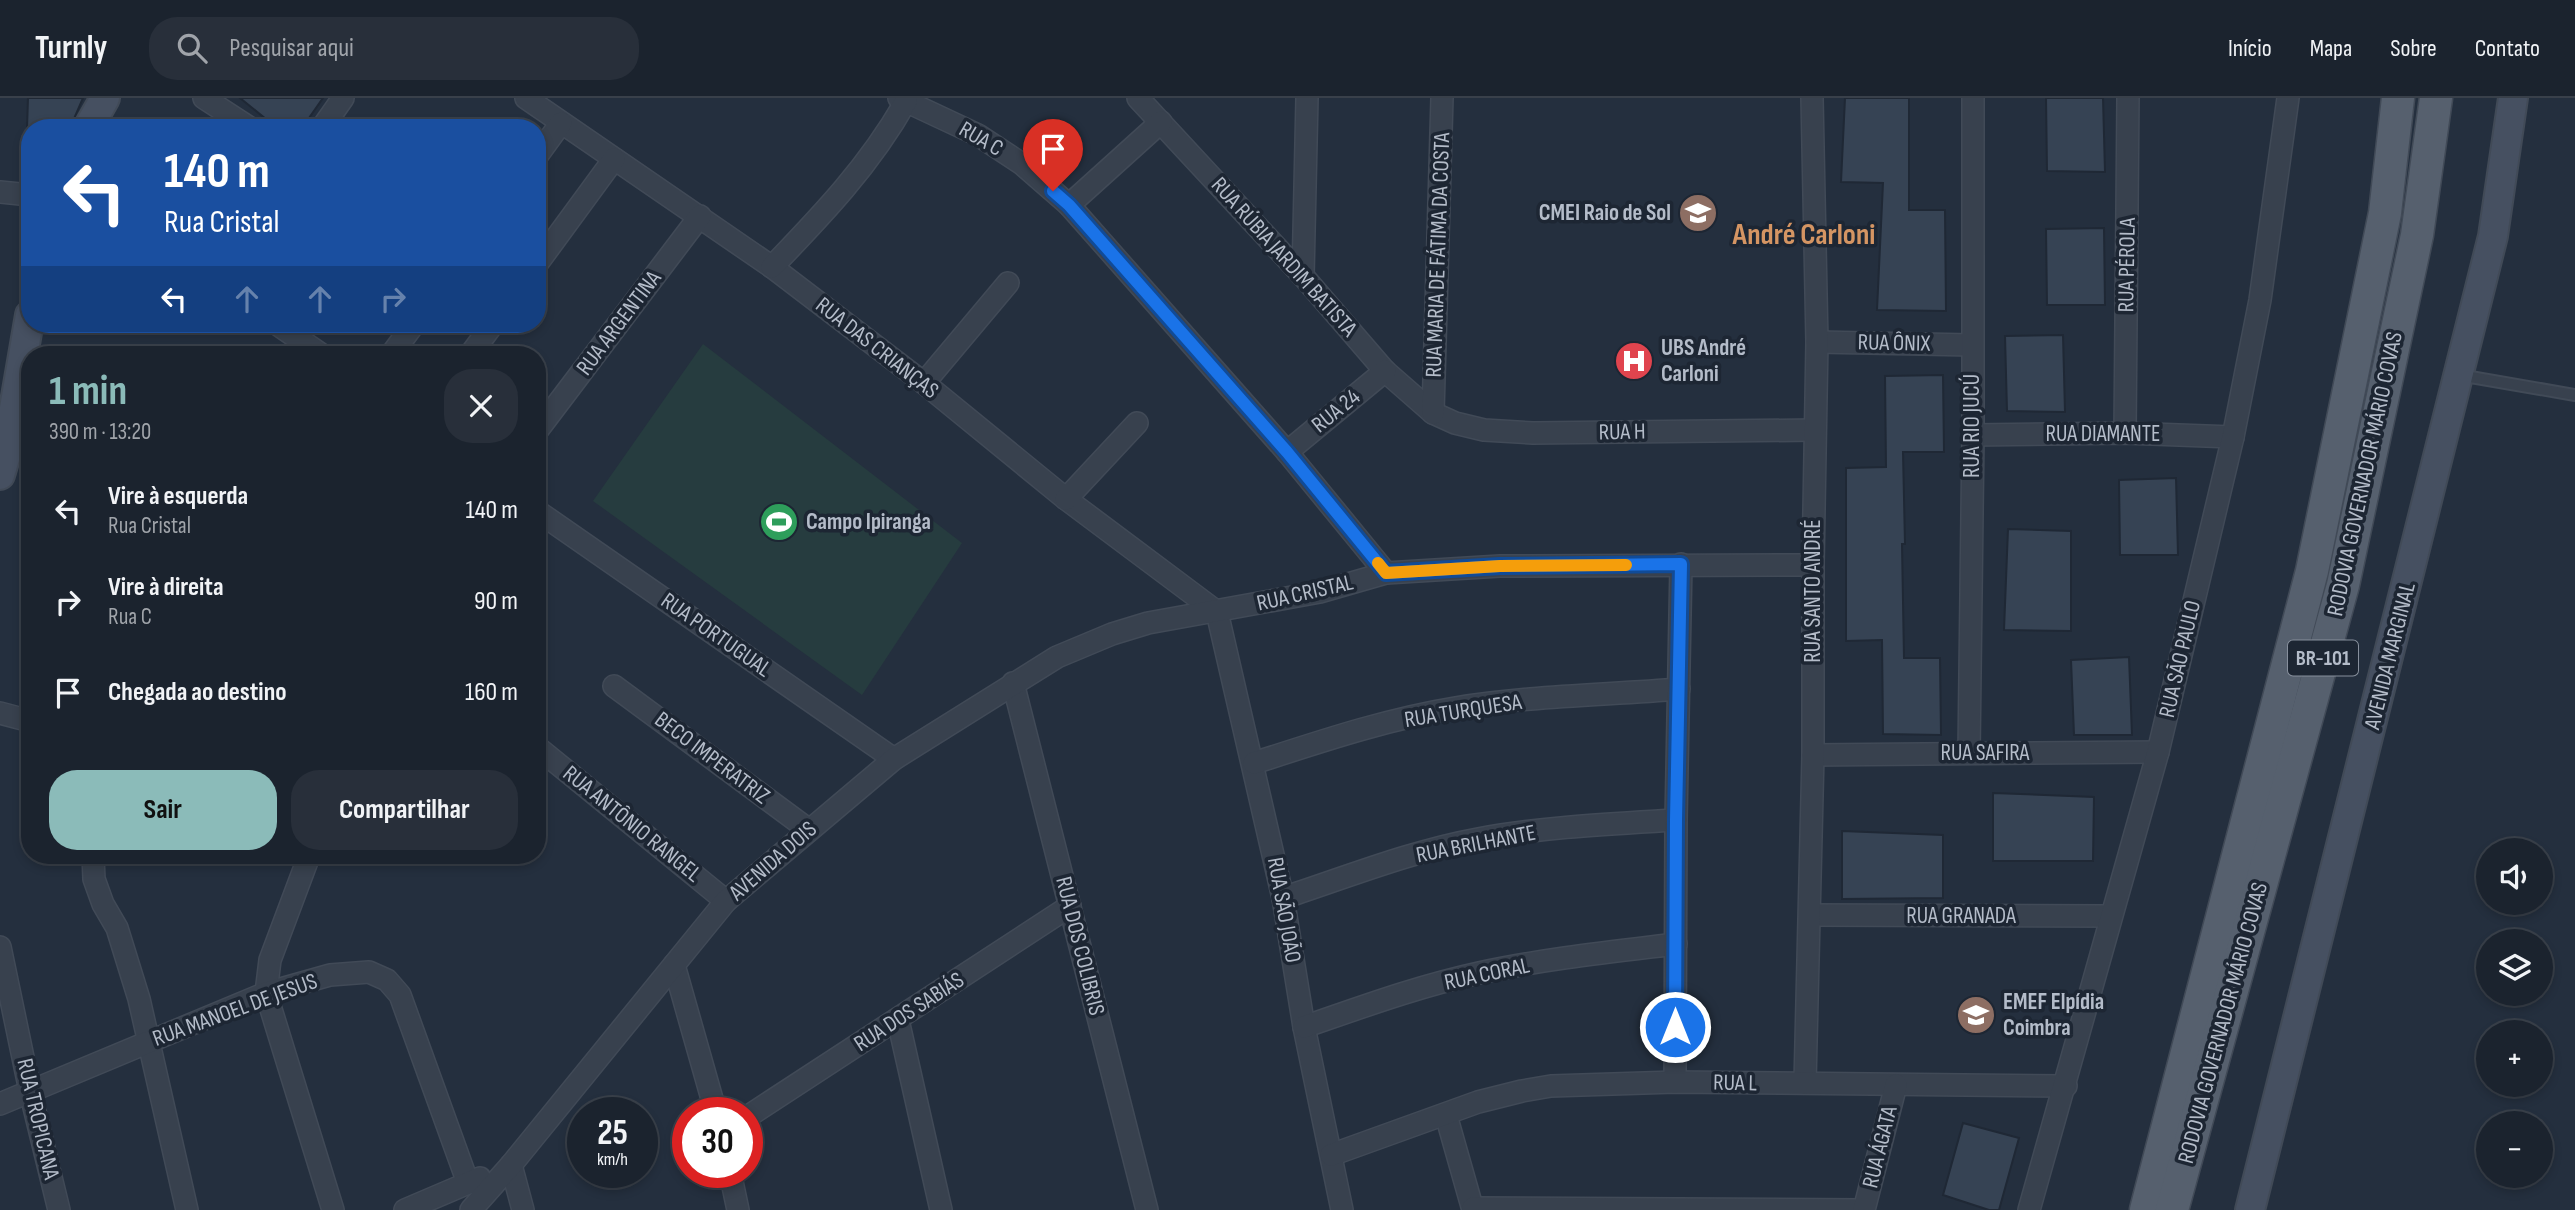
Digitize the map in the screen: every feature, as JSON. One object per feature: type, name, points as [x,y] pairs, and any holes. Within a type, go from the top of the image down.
[{"type":"main road","name":"RODOVIA GOVERNADOR MÁRIO COVAS","points":[[2146,1210],[2312,571],[2385,213],[2398,98]]},
{"type":"main road","name":"RODOVIA GOVERNADOR MÁRIO COVAS","points":[[2172,1210],[2343,585],[2417,235],[2436,98]]},
{"type":"street","points":[[93,119],[105,98]]},
{"type":"street","points":[[204,98],[236,119]]},
{"type":"street","points":[[328,119],[343,98]]},
{"type":"street","name":"RUA DAS CRIANÇAS","points":[[526,98],[772,267],[924,383],[1066,499],[1217,612]]},
{"type":"street","name":"RUA RÚBIA JARDIM BATISTA","points":[[1138,98],[1303,276],[1385,371],[1433,413]]},
{"type":"street","points":[[1303,276],[1307,98]]},
{"type":"street","name":"RUA MARIA DE FÁTIMA DA COSTA","points":[[1433,413],[1442,98]]},
{"type":"street","name":"RUA SANTO ANDRÉ","points":[[1805,1083],[1813,755],[1817,342],[1812,98]]},
{"type":"street","name":"RUA RIO JUCÚ","points":[[1969,753],[1973,98]]},
{"type":"street","name":"RUA PÉROLA","points":[[2125,433],[2128,98]]},
{"type":"street","name":"RUA SÃO PAULO","points":[[2029,1210],[2158,752],[2233,437],[2260,300],[2288,98]]},
{"type":"street","name":"AVENIDA MARGINAL","points":[[2250,1210],[2493,236],[2513,98]]},
{"type":"street","points":[[772,267],[832,205],[867,163],[887,135],[902,100]]},
{"type":"street","name":"RUA C","points":[[902,100],[978,135],[1022,164],[1069,205],[1287,452],[1386,573]]},
{"type":"street","points":[[1069,205],[1161,122]]},
{"type":"street","points":[[546,144],[561,123]]},
{"type":"street","points":[[546,252],[614,159]]},
{"type":"street","points":[[0,192],[21,194]]},
{"type":"street","name":"RUA ARGENTINA","points":[[546,419],[700,216]]},
{"type":"street","points":[[924,383],[1008,284]]},
{"type":"street","points":[[290,333],[309,346]]},
{"type":"street","name":"RUA ÔNIX","points":[[1817,342],[1972,345]]},
{"type":"street","name":"RUA 24","points":[[1287,452],[1385,371]]},
{"type":"street","points":[[0,475],[21,391]]},
{"type":"street","name":"RUA H","points":[[1433,413],[1455,423],[1484,430],[1533,433],[1815,430]]},
{"type":"street","points":[[1066,499],[1136,423]]},
{"type":"street","name":"RUA DIAMANTE","points":[[1973,435],[2125,433],[2233,437]]},
{"type":"street","name":"RUA PORTUGUAL","points":[[546,517],[894,758]]},
{"type":"street","points":[[1675,1082],[1681,564]]},
{"type":"street","name":"RUA CRISTAL","points":[[1217,612],[1320,592],[1386,573],[1500,566],[1813,565]]},
{"type":"street","name":"AVENIDA DOIS","points":[[405,1210],[511,1165],[726,901],[894,758],[1057,657],[1112,634],[1148,623],[1217,612]]},
{"type":"street","name":"RUA SÃO JOÃO","points":[[1217,612],[1283,898],[1304,1027],[1342,1210]]},
{"type":"street","name":"RUA DOS COLIBRIS","points":[[1013,683],[1147,1210]]},
{"type":"street","name":"BECO IMPERATRIZ","points":[[614,686],[809,830]]},
{"type":"street","name":"RUA TURQUESA","points":[[1254,763],[1324,741],[1454,708],[1679,690]]},
{"type":"street","points":[[0,713],[21,719]]},
{"type":"street","name":"RUA SAFIRA","points":[[1813,755],[2158,752]]},
{"type":"street","name":"RUA ANTÔNIO RANGEL","points":[[546,754],[726,901]]},
{"type":"street","name":"RUA BRILHANTE","points":[[1283,898],[1387,863],[1476,839],[1560,828],[1676,820]]},
{"type":"street","points":[[93,864],[94,879],[124,949],[139,999],[187,1210]]},
{"type":"street","points":[[307,864],[270,960],[266,993],[333,1210]]},
{"type":"street","name":"RUA DOS SABIÁS","points":[[763,1107],[1070,906]]},
{"type":"street","name":"RUA GRANADA","points":[[1810,915],[2111,916]]},
{"type":"street","name":"RUA CORAL","points":[[1304,1027],[1389,997],[1479,973],[1577,956],[1676,944]]},
{"type":"street","name":"RUA TROPICANA","points":[[0,947],[30,1091],[59,1210]]},
{"type":"street","points":[[674,965],[711,1097]]},
{"type":"street","name":"RUA MANOEL DE JESUS","points":[[0,1104],[266,993],[330,975],[369,972],[387,980],[400,995],[468,1184]]},
{"type":"street","points":[[898,1020],[941,1210]]},
{"type":"street","name":"RUA L","points":[[1331,1155],[1489,1099],[1551,1086],[1675,1082],[2066,1086]]},
{"type":"street","name":"RUA ÁGATA","points":[[1864,1210],[1896,1085]]},
{"type":"street","points":[[1446,1115],[1473,1209],[1864,1210]]},
{"type":"street","points":[[471,1210],[511,1165]]},
{"type":"street","points":[[511,1165],[523,1210]]},
{"type":"street","points":[[733,1188],[738,1210]]},
{"type":"lane","points":[[2459,375],[2575,395]]},
{"type":"green space","name":"Campo Ipiranga","points":[[703,344],[962,543],[862,695],[593,501]]},
{"type":"building","points":[[28,98],[83,98],[74,119],[27,119]]},
{"type":"building","points":[[240,98],[323,98],[308,119],[266,119]]},
{"type":"building","points":[[1845,98],[1909,98],[1909,210],[1945,210],[1946,311],[1877,310],[1883,183],[1841,182]]},
{"type":"building","points":[[2046,98],[2103,98],[2105,172],[2047,171]]},
{"type":"building","points":[[2104,228],[2105,305],[2047,305],[2046,229]]},
{"type":"building","points":[[2063,335],[2065,412],[2007,411],[2005,336]]},
{"type":"building","points":[[1943,375],[1944,452],[1903,452],[1905,544],[1902,544],[1904,658],[1940,658],[1941,735],[1883,734],[1882,640],[1846,641],[1846,468],[1886,467],[1885,376]]},
{"type":"building","points":[[2176,478],[2178,555],[2120,555],[2119,480]]},
{"type":"building","points":[[2008,529],[2071,531],[2071,631],[2004,630]]},
{"type":"building","points":[[2129,657],[2132,735],[2074,735],[2071,660]]},
{"type":"building","points":[[1993,793],[2094,797],[2093,861],[1993,861]]},
{"type":"building","points":[[1842,831],[1943,835],[1943,898],[1842,899]]},
{"type":"building","points":[[1963,1123],[2019,1138],[1999,1210],[1989,1210],[1943,1195]]},
{"type":"slow traffic","points":[[1378,563],[1386,573],[1500,566],[1626,565]]},
{"type":"place","name":"CMEI Raio de Sol","points":[[1698,213]]},
{"type":"place","name":"UBS André Carloni","points":[[1634,361]]},
{"type":"place","name":"Campo Ipiranga","points":[[779,522]]},
{"type":"place","name":"EMEF Elpídia Coimbra","points":[[1976,1015]]},
{"type":"district","name":"André Carloni","points":[[1804,235]]},
{"type":"route","points":[[1053,191],[1069,205],[1287,452],[1386,573],[1500,566],[1681,564],[1675,1027]]}]
